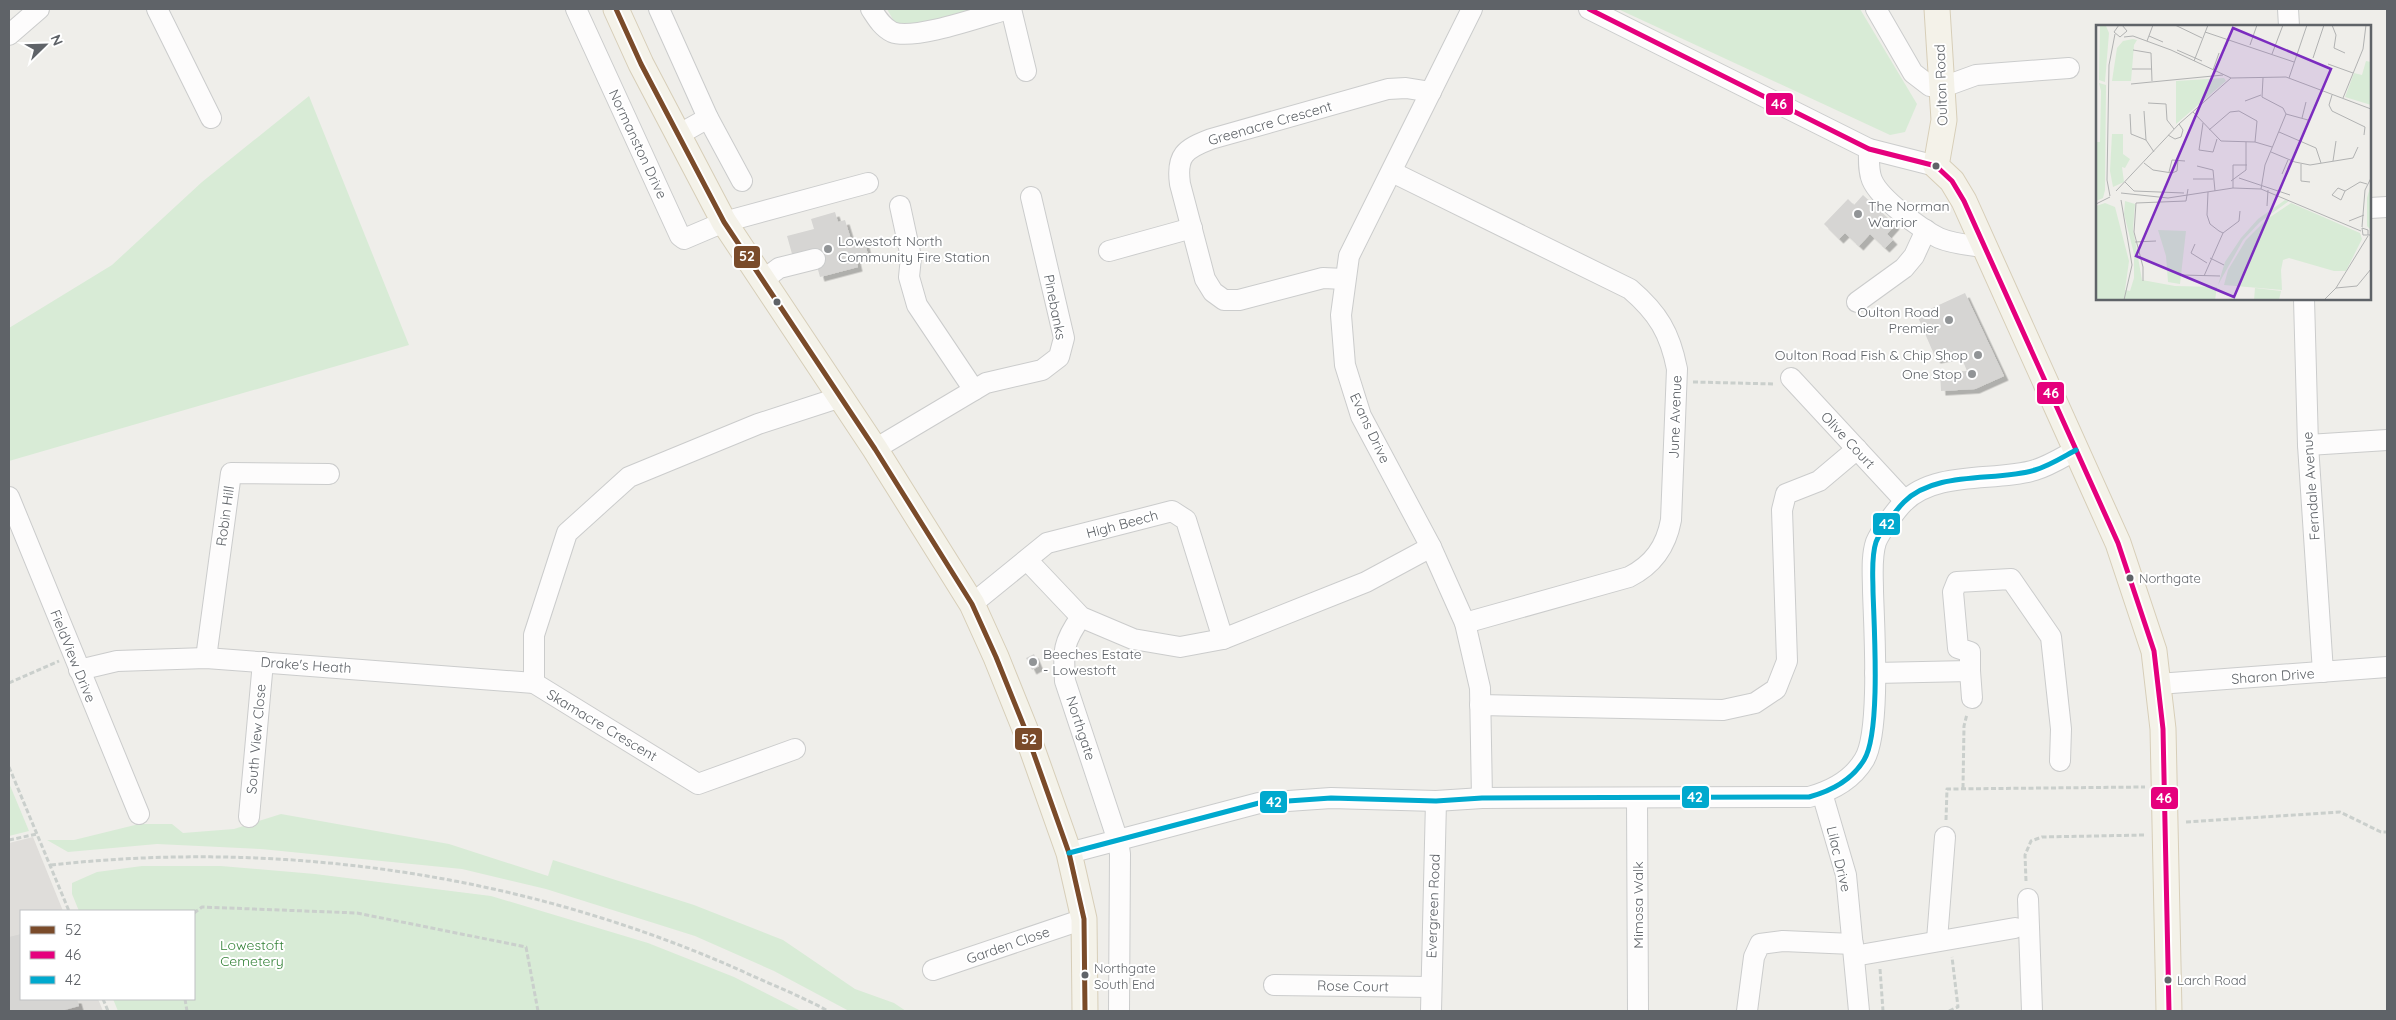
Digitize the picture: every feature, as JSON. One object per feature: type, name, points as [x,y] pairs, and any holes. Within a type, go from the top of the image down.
[{"type":"main road","points":[[616,9],[641,64],[724,222],[875,449],[972,604],[1025,729],[1069,853],[1084,919],[1085,1011]]},
{"type":"main road","name":"Oulton Road","points":[[1936,9],[1944,120],[1936,166]]},
{"type":"main road","points":[[1936,166],[1952,181],[1964,201],[2118,543],[2154,651],[2174,828],[2169,1011]]},
{"type":"street","points":[[9,35],[40,9]]},
{"type":"street","points":[[157,9],[211,118]]},
{"type":"street","name":"Normanston Drive","points":[[576,9],[680,236],[684,239],[724,222]]},
{"type":"street","points":[[659,9],[708,118],[742,181]]},
{"type":"street","points":[[872,9],[880,22],[891,32],[908,35],[1009,9],[1026,71]]},
{"type":"street","name":"Evans Drive","points":[[1472,9],[1350,256],[1341,315],[1342,342],[1353,392],[1361,416],[1431,547],[1465,624],[1478,681],[1482,798]]},
{"type":"street","points":[[1588,9],[1869,149],[1936,166]]},
{"type":"street","points":[[1876,9],[1912,73],[1930,86],[1943,87],[1976,75],[2069,68]]},
{"type":"street","points":[[2288,9],[2289,25]]},
{"type":"street","name":"Greenacre Crescent","points":[[1345,279],[1323,278],[1239,300],[1224,300],[1213,292],[1206,279],[1178,168],[1183,155],[1194,146],[1388,89],[1406,88],[1431,92]]},
{"type":"street","points":[[678,135],[708,118]]},
{"type":"street","points":[[1869,149],[1868,167],[1873,182],[1884,196],[1926,230],[1940,238],[1960,245],[1984,247]]},
{"type":"street","name":"June Avenue","points":[[1392,172],[1630,289],[1655,312],[1673,348],[1678,382],[1671,520],[1668,536],[1655,559],[1629,578],[1465,624]]},
{"type":"street","points":[[724,222],[868,184]]},
{"type":"street","name":"Pinebanks","points":[[875,449],[986,383],[1042,370],[1059,357],[1063,348],[1064,338],[1031,197]]},
{"type":"street","points":[[900,206],[911,256],[909,276],[917,305],[974,390]]},
{"type":"street","points":[[2371,208],[2387,207]]},
{"type":"street","points":[[1109,250],[1192,228]]},
{"type":"street","points":[[1857,302],[1904,268],[1914,256],[1926,230]]},
{"type":"street","points":[[763,280],[779,268],[815,259]]},
{"type":"street","name":"Ferndale Avenue","points":[[2304,300],[2308,445],[2324,672]]},
{"type":"street","name":"Olive Court","points":[[1791,378],[1905,501]]},
{"type":"street","name":"Skamacre Crescent","points":[[795,749],[698,784],[534,683],[534,635],[567,532],[629,477],[758,424],[841,397]]},
{"type":"street","points":[[2308,445],[2387,440]]},
{"type":"street","points":[[1480,705],[1723,710],[1755,703],[1776,689],[1787,661],[1782,510],[1786,494],[1819,481],[1857,449]]},
{"type":"street","points":[[1069,853],[1259,803],[1332,798],[1436,801],[1482,798],[1809,797],[1822,793],[1840,785],[1854,773],[1865,759],[1872,742],[1875,673],[1873,563],[1876,542],[1905,501],[1921,491],[1940,484],[2035,470],[2076,450]]},
{"type":"street","name":"Robin Hill","points":[[206,658],[231,473],[329,474]]},
{"type":"street","name":"FieldView Drive","points":[[9,497],[139,814]]},
{"type":"street","name":"High Beech","points":[[972,604],[1047,543],[1172,511],[1186,520],[1222,639]]},
{"type":"street","points":[[1027,560],[1081,617],[1133,639],[1180,647],[1222,639],[1366,582],[1431,547]]},
{"type":"street","points":[[1972,698],[1970,662],[1958,648],[1953,592],[1957,582],[2012,579],[2050,637],[2061,729],[2060,761]]},
{"type":"street","name":"Northgate","points":[[1081,617],[1068,636],[1064,656],[1065,682],[1118,840],[1120,854],[1119,1011]]},
{"type":"street","name":"Drake's Heath","points":[[76,663],[206,658],[534,683]]},
{"type":"street","name":"South View Close","points":[[248,817],[263,662]]},
{"type":"street","points":[[1875,673],[1970,662]]},
{"type":"street","name":"Sharon Drive","points":[[2158,684],[2387,668]]},
{"type":"street","name":"Lilac Drive","points":[[1822,793],[1846,875],[1859,1011]]},
{"type":"street","name":"Mimosa Walk","points":[[1637,798],[1638,1011]]},
{"type":"street","name":"Evergreen Road","points":[[1431,1011],[1436,801]]},
{"type":"street","points":[[1943,939],[1945,839]]},
{"type":"street","points":[[2028,899],[2032,1011]]},
{"type":"street","name":"Garden Close","points":[[933,970],[1084,919]]},
{"type":"street","points":[[1747,1011],[1754,957],[1760,944],[1783,941],[1853,950],[1878,951],[2015,928]]},
{"type":"street","name":"Rose Court","points":[[1274,985],[1431,987]]},
{"type":"path","points":[[1678,382],[1774,384],[1784,378],[1791,378]]},
{"type":"path","points":[[9,683],[76,663]]},
{"type":"path","points":[[1963,788],[1964,726],[1972,698]]},
{"type":"path","points":[[9,767],[69,910]]},
{"type":"path","points":[[1945,839],[1948,789],[2154,787]]},
{"type":"path","points":[[2028,899],[2025,854],[2030,841],[2042,837],[2174,828],[2340,812],[2381,832],[2387,832]]},
{"type":"path","points":[[9,840],[37,834]]},
{"type":"path","points":[[51,864],[135,857],[225,857],[328,862],[478,885],[608,919],[709,956],[828,1011]]},
{"type":"path","points":[[195,913],[202,907],[357,913],[526,947],[538,1011]]},
{"type":"path","points":[[1943,939],[1958,1007],[1950,1011]]},
{"type":"path","points":[[1878,951],[1883,1011]]},
{"type":"shaded area","points":[[33,837],[63,910],[20,910],[20,1000],[98,1000],[103,1011],[9,1011],[9,843]]},
{"type":"green space","points":[[887,9],[980,9],[910,28],[895,23]]},
{"type":"green space","points":[[1618,9],[1860,9],[1917,104],[1905,132],[1890,135]]},
{"type":"green space","points":[[309,96],[409,345],[9,461],[9,328],[112,265],[202,182]]},
{"type":"green space","points":[[9,783],[29,831],[9,836]]},
{"type":"green space","points":[[281,814],[449,844],[548,876],[553,860],[694,905],[783,940],[855,989],[894,1003],[906,1011],[849,1011],[774,971],[695,936],[546,889],[462,869],[261,849],[157,844],[68,852],[47,840],[74,840],[139,824],[172,824],[183,833],[234,829]]},
{"type":"green space","name":"Lowestoft Cemetery","points":[[142,866],[221,866],[315,874],[491,896],[648,943],[734,977],[801,1011],[118,1011],[113,1000],[195,1000],[195,910],[79,910],[72,894],[72,883],[97,872]]},
{"type":"building","name":"The Norman Warrior","points":[[1863,195],[1895,225],[1887,234],[1893,240],[1885,248],[1870,234],[1859,246],[1845,233],[1839,239],[1824,224],[1848,199],[1854,205]]},
{"type":"building","name":"Lowestoft North Community Fire Station","points":[[835,212],[838,222],[845,220],[852,243],[864,239],[868,255],[856,258],[858,267],[820,277],[814,255],[794,261],[787,236],[814,229],[811,219]]},
{"type":"building","points":[[1965,293],[2004,376],[1975,389],[1941,391],[1940,372],[1967,371],[1960,354],[1936,359],[1917,315]]},
{"type":"building","name":"Beeches Estate - Lowestoft","points":[[1034,654],[1039,666],[1032,670],[1026,658]]},
{"type":"building","points":[[20,934],[20,1000],[77,1000],[79,1006],[61,1011],[9,1011],[9,937]]},
{"type":"transit line","name":"52","points":[[616,9],[641,64],[724,222],[875,449],[972,604],[1025,729],[1069,853],[1084,919],[1085,1011]]},
{"type":"transit line","name":"46","points":[[1589,9],[1869,149],[1936,166],[1952,181],[1964,201],[2118,543],[2154,651],[2163,729],[2169,1011]]},
{"type":"transit line","name":"42","points":[[1069,853],[1259,803],[1331,798],[1436,801],[1482,798],[1809,797],[1825,792],[1847,779],[1859,767],[1864,760],[1869,746],[1875,704],[1873,554],[1878,538],[1893,516],[1904,502],[1917,492],[1932,485],[1967,478],[2019,474],[2051,464],[2076,450]]},
{"type":"place","name":"The Norman Warrior","points":[[1858,214]]},
{"type":"place","name":"Lowestoft North Community Fire Station","points":[[828,249]]},
{"type":"place","name":"Oulton Road Premier","points":[[1949,320]]},
{"type":"place","name":"Oulton Road Fish & Chip Shop","points":[[1978,355]]},
{"type":"place","name":"One Stop","points":[[1972,374]]},
{"type":"place","name":"Northgate","points":[[2130,578]]},
{"type":"place","name":"Beeches Estate - Lowestoft","points":[[1033,662]]},
{"type":"place","name":"Northgate South End","points":[[1085,975]]},
{"type":"place","name":"Larch Road","points":[[2168,980]]}]
